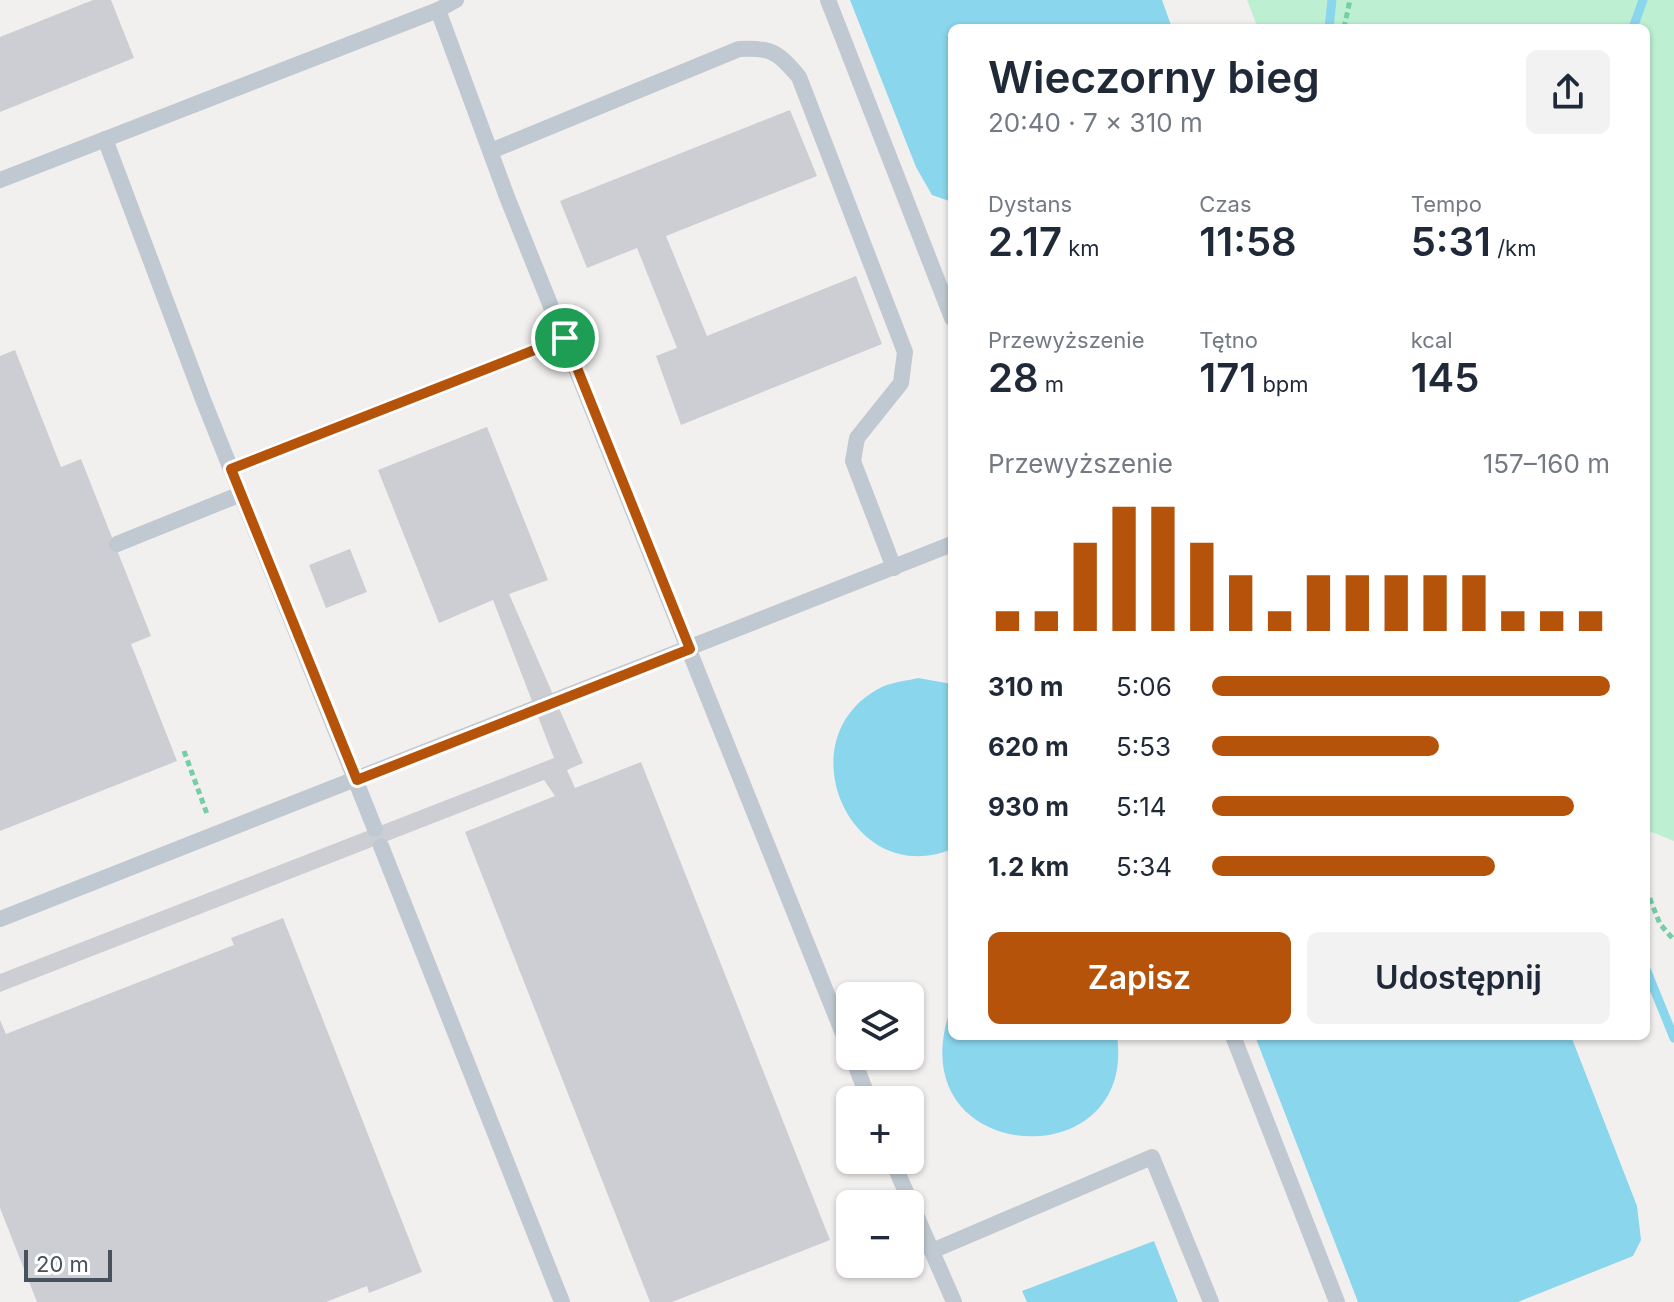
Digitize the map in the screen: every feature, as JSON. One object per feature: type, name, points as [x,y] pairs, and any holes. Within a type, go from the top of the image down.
[{"type":"lane","points":[[0,180],[438,10],[456,0]]},
{"type":"lane","points":[[828,0],[948,308]]},
{"type":"lane","points":[[438,10],[565,338],[836,1015]]},
{"type":"lane","points":[[491,151],[739,49],[760,48],[780,55],[799,77],[905,352],[901,383],[857,438],[853,461],[894,568]]},
{"type":"lane","points":[[105,139],[231,469],[375,829]]},
{"type":"lane","points":[[231,469],[565,338]]},
{"type":"lane","points":[[117,544],[241,494]]},
{"type":"lane","points":[[0,919],[948,546]]},
{"type":"lane","points":[[381,846],[562,1302]]},
{"type":"lane","points":[[1235,1040],[1337,1302]]},
{"type":"lane","points":[[932,1251],[1152,1157],[1211,1302]]},
{"type":"lane","points":[[898,1174],[954,1302]]},
{"type":"path","points":[[1345,24],[1350,0]]},
{"type":"path","points":[[184,751],[215,835]]},
{"type":"path","points":[[1650,899],[1660,924],[1674,940]]},
{"type":"green space","points":[[1247,0],[1674,0],[1674,841],[1650,833],[1650,24],[1256,24]]},
{"type":"water","points":[[850,0],[1162,0],[1171,24],[948,24],[948,201],[932,195],[916,167]]},
{"type":"water","points":[[918,678],[948,683],[948,850],[916,856],[884,848],[859,829],[842,802],[834,771],[837,739],[852,710],[882,687]]},
{"type":"water","points":[[948,1027],[948,1040],[1117,1040],[1113,1083],[1092,1115],[1058,1133],[1020,1136],[983,1124],[955,1098],[942,1059]]},
{"type":"water","points":[[1257,1040],[1573,1040],[1637,1206],[1641,1240],[1633,1256],[1518,1302],[1358,1302]]},
{"type":"water","points":[[1154,1241],[1178,1302],[1027,1302],[1022,1291]]},
{"type":"building","points":[[93,0],[111,0],[134,58],[0,112],[0,37]]},
{"type":"building","points":[[790,110],[817,176],[666,236],[707,336],[856,276],[882,344],[681,425],[656,356],[677,348],[637,248],[587,268],[560,201]]},
{"type":"building","points":[[15,350],[61,467],[81,459],[151,636],[131,644],[177,761],[0,831],[0,356]]},
{"type":"building","points":[[487,427],[548,580],[509,594],[583,763],[567,770],[575,788],[641,762],[830,1240],[672,1302],[650,1302],[465,832],[555,796],[544,780],[0,992],[0,974],[554,758],[493,600],[439,623],[378,470]]},
{"type":"building","points":[[350,549],[367,592],[326,608],[309,565]]},
{"type":"building","points":[[283,918],[422,1272],[369,1293],[367,1286],[326,1302],[37,1302],[0,1208],[0,1020],[6,1034],[234,945],[231,938]]},
{"type":"waterway","points":[[1329,24],[1332,0]]},
{"type":"waterway","points":[[1634,24],[1643,0]]},
{"type":"waterway","points":[[1650,979],[1674,1038]]},
{"type":"route","points":[[565,338],[690,649],[357,780],[231,469],[565,338]]}]
